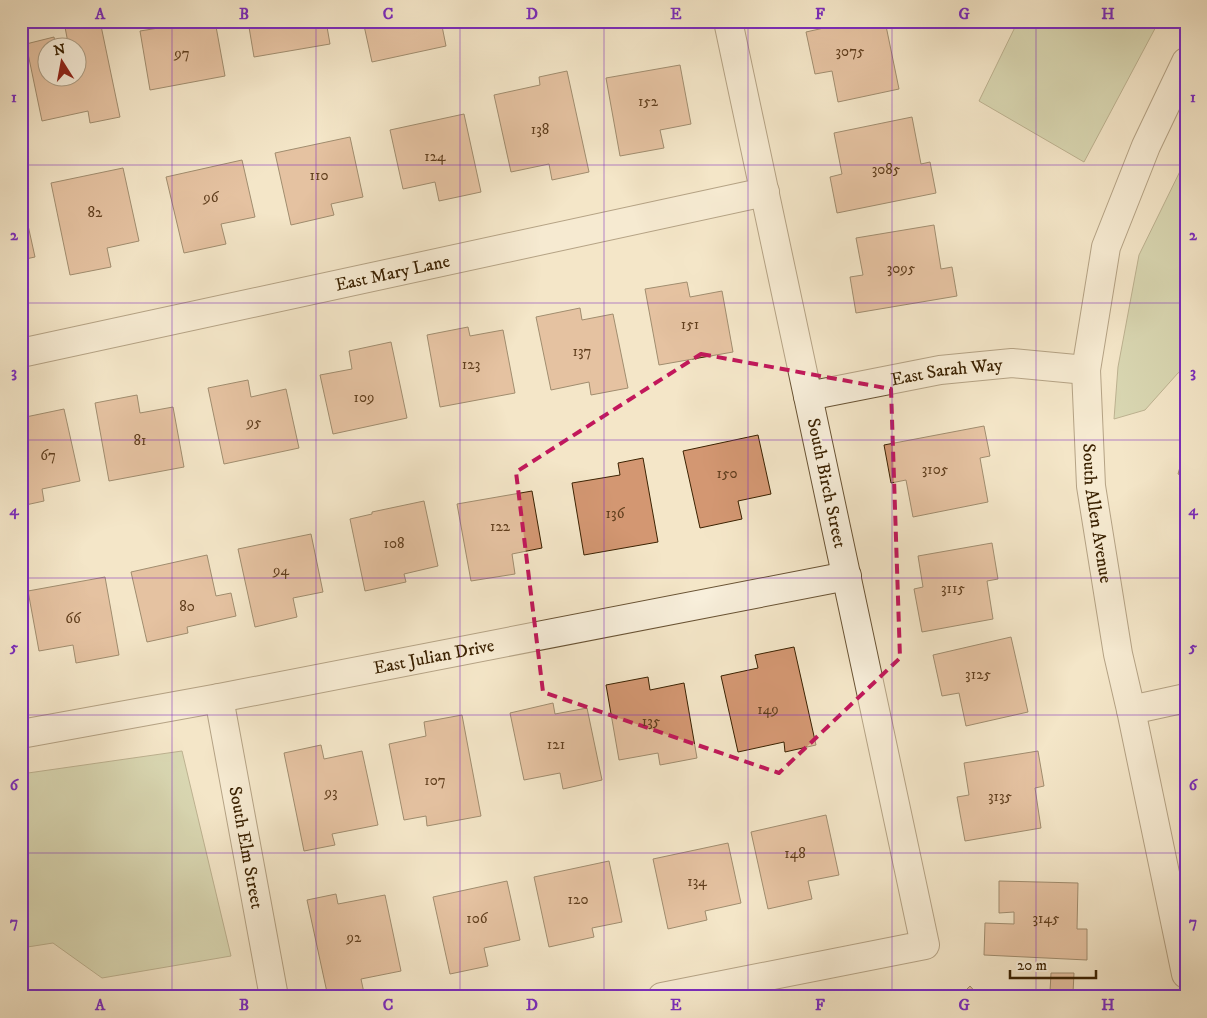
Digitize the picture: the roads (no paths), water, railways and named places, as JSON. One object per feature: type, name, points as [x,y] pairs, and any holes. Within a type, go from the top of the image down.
[{"type":"street","name":"South Birch Street","points":[[662,997],[925,945],[728,21]]},
{"type":"street","name":"South Allen Avenue","points":[[1186,62],[1146,146],[1106,247],[1086,370],[1091,486],[1118,654],[1186,974]]},
{"type":"street","name":"East Mary Lane","points":[[21,353],[765,192]]},
{"type":"street","name":"East Sarah Way","points":[[808,396],[940,370],[1012,363],[1086,370]]},
{"type":"street","name":"East Julian Drive","points":[[21,734],[219,698],[847,576]]},
{"type":"street","name":"South Elm Street","points":[[219,698],[274,997]]},
{"type":"street","points":[[1131,710],[1186,698]]}]
